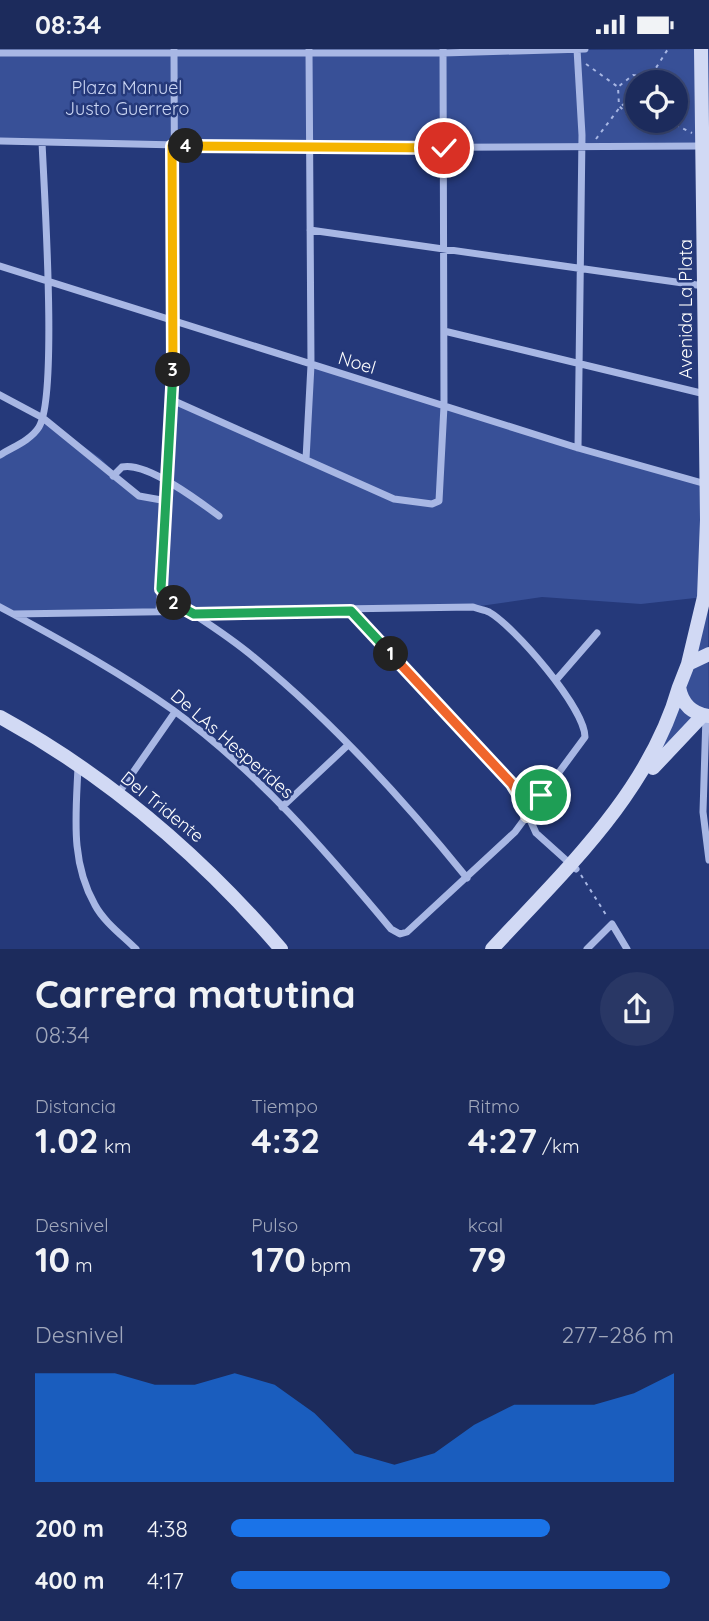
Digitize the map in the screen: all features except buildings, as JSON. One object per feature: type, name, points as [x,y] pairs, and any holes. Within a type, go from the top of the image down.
[{"type":"main road","name":"Avenida La Plata","points":[[701,49],[708,287],[706,569]]},
{"type":"main road","points":[[706,569],[709,593]]},
{"type":"main road","points":[[492,949],[573,867],[621,803],[652,755],[679,687],[682,671],[688,664],[701,620],[706,569]]},
{"type":"main road","points":[[688,664],[709,655]]},
{"type":"main road","points":[[503,949],[659,759],[706,716],[686,705],[679,687]]},
{"type":"main road","name":"Del Tridente","points":[[0,717],[118,794],[183,847],[281,949]]},
{"type":"street","points":[[0,54],[46,50],[577,52],[585,49]]},
{"type":"street","points":[[159,611],[169,483],[175,322],[172,146],[174,50]]},
{"type":"street","points":[[306,459],[311,365],[309,51]]},
{"type":"street","points":[[172,400],[394,499],[432,504],[439,501],[444,406],[443,51]]},
{"type":"street","points":[[577,52],[581,145],[578,448]]},
{"type":"street","points":[[0,141],[310,148],[705,143]]},
{"type":"street","points":[[0,455],[28,438],[43,418],[47,381],[42,142]]},
{"type":"street","points":[[310,230],[708,287]]},
{"type":"street","name":"Noel","points":[[0,267],[578,448],[707,484]]},
{"type":"street","points":[[444,331],[707,394]]},
{"type":"street","points":[[0,395],[43,418],[139,496],[167,501]]},
{"type":"street","points":[[113,476],[129,465],[138,466],[195,498],[219,516]]},
{"type":"street","points":[[13,614],[159,611],[194,614],[473,607],[490,613],[557,679],[585,730],[580,746],[515,832],[467,878],[396,791],[348,745],[255,658],[194,614],[169,600],[161,589]]},
{"type":"street","name":"De LAs Hesperides","points":[[0,607],[122,675],[176,712],[282,807],[330,855],[391,929],[400,934],[407,932],[467,878]]},
{"type":"street","points":[[351,611],[493,762],[519,795],[536,833],[573,867]]},
{"type":"street","points":[[557,679],[597,633]]},
{"type":"street","points":[[118,794],[176,712]]},
{"type":"street","points":[[706,716],[703,812],[709,860]]},
{"type":"street","points":[[282,807],[348,745]]},
{"type":"street","points":[[78,766],[74,846],[80,869],[95,906],[136,949]]},
{"type":"street","points":[[587,949],[612,924],[627,949]]},
{"type":"path","points":[[655,70],[668,49]]},
{"type":"path","points":[[577,52],[618,87]]},
{"type":"path","points":[[625,79],[618,87],[616,100],[625,110]]},
{"type":"path","points":[[591,145],[625,103]]},
{"type":"path","points":[[688,133],[705,143]]},
{"type":"path","points":[[573,867],[612,924]]},
{"type":"green space","name":"Plaza Manuel Justo Guerrero","points":[[709,49],[709,146],[398,148],[0,141],[0,54]]},
{"type":"green space","points":[[311,365],[707,484],[709,715],[703,715],[644,779],[681,688],[704,597],[641,604],[542,597],[473,607],[13,614],[0,607],[0,455],[28,438],[43,418],[100,458],[139,496],[167,501],[172,400],[306,459]]},
{"type":"route","points":[[444,148],[172,146],[175,322],[170,464],[161,589],[169,600],[194,614],[351,611],[512,784],[523,802],[527,816],[541,795]]}]
